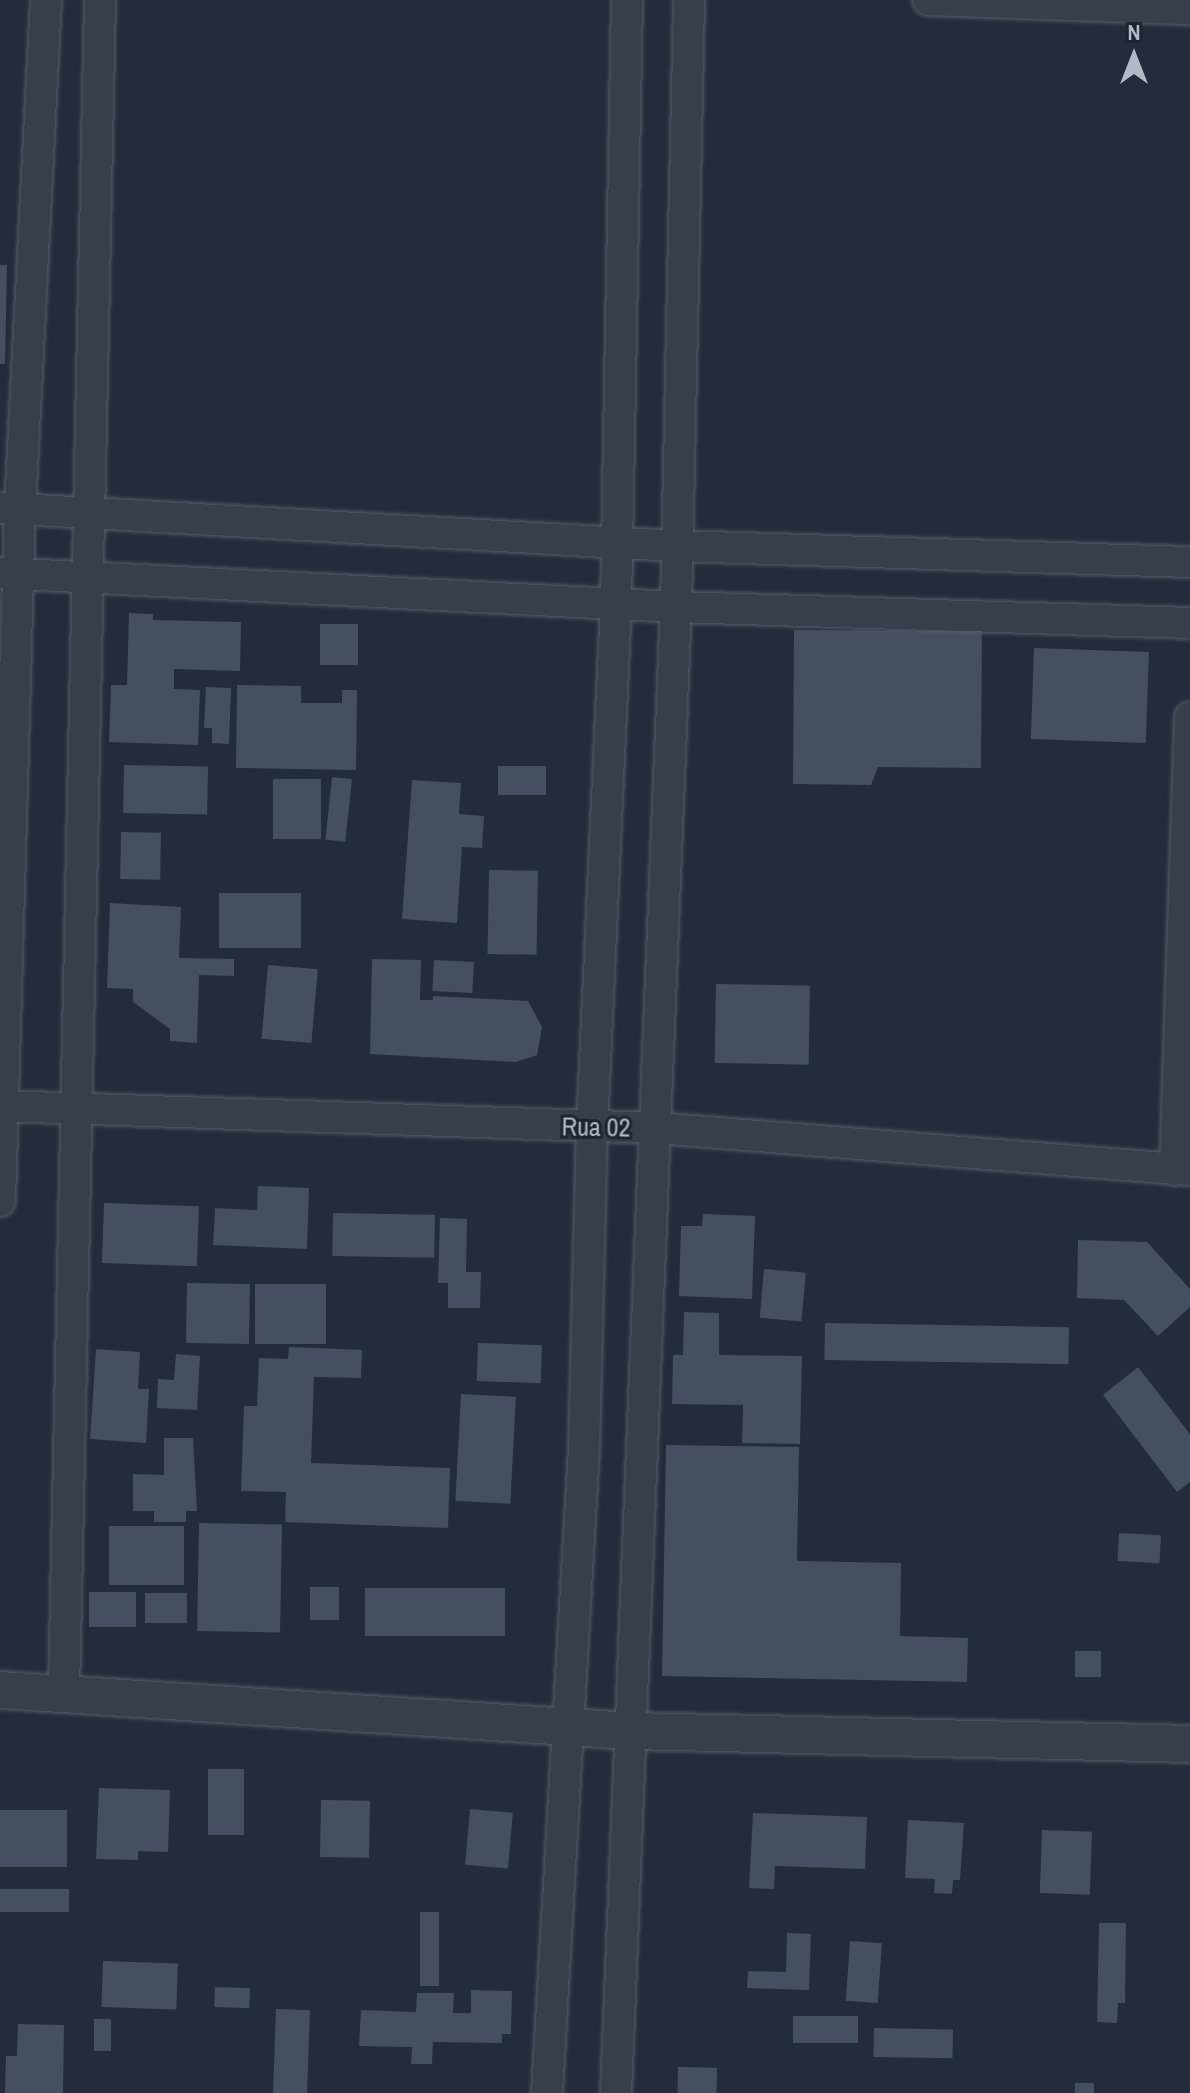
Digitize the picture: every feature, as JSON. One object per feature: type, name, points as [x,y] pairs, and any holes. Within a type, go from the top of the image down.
[{"type":"street","points":[[0,1201],[10,508],[46,0]]},
{"type":"street","points":[[64,1692],[100,0]]},
{"type":"street","points":[[547,2093],[584,1450],[592,1128],[618,543],[627,0]]},
{"type":"street","points":[[616,2093],[676,607],[689,0]]},
{"type":"street","points":[[928,0],[1190,9]]},
{"type":"street","points":[[10,508],[677,546],[1190,562]]},
{"type":"street","points":[[9,574],[676,607],[1190,623]]},
{"type":"street","points":[[1182,1170],[1190,717]]},
{"type":"street","name":"Rua 02","points":[[2,1106],[656,1128],[1182,1170]]},
{"type":"street","points":[[0,1690],[631,1731],[1190,1744]]},
{"type":"building","points":[[0,265],[7,265],[5,364],[0,364]]},
{"type":"building","points":[[129,613],[153,614],[153,620],[241,622],[240,671],[174,669],[174,689],[200,690],[198,745],[109,742],[111,685],[127,685]]},
{"type":"building","points":[[320,624],[358,624],[358,665],[320,665]]},
{"type":"building","points":[[794,630],[982,631],[981,768],[878,767],[871,785],[793,784]]},
{"type":"building","points":[[1034,648],[1149,652],[1146,743],[1031,739]]},
{"type":"building","points":[[237,685],[301,686],[301,703],[342,703],[342,690],[357,690],[356,770],[236,768]]},
{"type":"building","points":[[206,687],[231,688],[229,744],[212,743],[212,728],[204,728]]},
{"type":"building","points":[[124,765],[208,766],[207,814],[123,813]]},
{"type":"building","points":[[498,766],[546,766],[546,795],[498,795]]},
{"type":"building","points":[[332,777],[352,779],[345,842],[325,840]]},
{"type":"building","points":[[273,779],[321,779],[321,839],[273,839]]},
{"type":"building","points":[[412,780],[461,783],[459,814],[484,816],[482,848],[462,847],[457,923],[402,919]]},
{"type":"building","points":[[121,832],[161,833],[160,880],[120,879]]},
{"type":"building","points":[[489,870],[538,871],[537,955],[488,954]]},
{"type":"building","points":[[219,893],[301,893],[301,948],[219,948]]},
{"type":"building","points":[[110,903],[181,907],[179,958],[234,959],[234,976],[199,975],[197,1043],[170,1041],[170,1029],[133,1002],[133,989],[107,988]]},
{"type":"building","points":[[372,959],[421,960],[420,1000],[433,1000],[433,996],[528,1001],[542,1027],[537,1055],[516,1062],[370,1054]]},
{"type":"building","points":[[434,960],[474,962],[472,993],[432,991]]},
{"type":"building","points":[[268,965],[318,969],[311,1043],[262,1039]]},
{"type":"building","points":[[716,984],[810,986],[809,1065],[715,1063]]},
{"type":"building","points":[[258,1186],[309,1188],[307,1249],[213,1245],[215,1208],[257,1210]]},
{"type":"building","points":[[104,1203],[199,1206],[197,1266],[102,1263]]},
{"type":"building","points":[[333,1213],[435,1215],[434,1258],[332,1256]]},
{"type":"building","points":[[703,1214],[755,1216],[752,1299],[679,1296],[681,1226],[702,1226]]},
{"type":"building","points":[[440,1218],[467,1219],[466,1272],[481,1272],[480,1308],[448,1308],[448,1283],[438,1283]]},
{"type":"building","points":[[1078,1240],[1147,1242],[1190,1289],[1190,1307],[1158,1336],[1124,1300],[1077,1298]]},
{"type":"building","points":[[764,1269],[806,1273],[802,1321],[760,1318]]},
{"type":"building","points":[[187,1283],[250,1284],[249,1344],[186,1343]]},
{"type":"building","points":[[255,1284],[326,1284],[326,1344],[255,1344]]},
{"type":"building","points":[[684,1312],[719,1313],[719,1355],[802,1356],[800,1444],[742,1443],[743,1405],[672,1404],[673,1355],[683,1355]]},
{"type":"building","points":[[825,1323],[1069,1327],[1068,1364],[824,1360]]},
{"type":"building","points":[[478,1343],[542,1345],[541,1383],[477,1381]]},
{"type":"building","points":[[289,1347],[362,1350],[361,1378],[314,1377],[311,1463],[450,1468],[448,1528],[285,1522],[286,1492],[241,1491],[244,1406],[257,1406],[259,1358],[288,1359]]},
{"type":"building","points":[[96,1349],[140,1352],[138,1389],[149,1389],[146,1443],[90,1439]]},
{"type":"building","points":[[176,1354],[200,1356],[197,1410],[157,1408],[158,1379],[174,1380]]},
{"type":"building","points":[[1138,1367],[1190,1434],[1190,1482],[1177,1492],[1103,1395]]},
{"type":"building","points":[[461,1394],[516,1397],[510,1504],[455,1501]]},
{"type":"building","points":[[164,1438],[193,1438],[197,1511],[186,1511],[186,1522],[154,1522],[154,1511],[133,1511],[133,1474],[164,1475]]},
{"type":"building","points":[[666,1445],[799,1447],[797,1561],[901,1563],[900,1636],[968,1638],[967,1682],[662,1676]]},
{"type":"building","points":[[199,1523],[282,1524],[280,1632],[197,1631]]},
{"type":"building","points":[[109,1526],[184,1526],[184,1585],[109,1585]]},
{"type":"building","points":[[1119,1533],[1161,1535],[1159,1563],[1118,1561]]},
{"type":"building","points":[[310,1587],[339,1587],[339,1620],[310,1620]]},
{"type":"building","points":[[365,1588],[505,1588],[505,1636],[365,1636]]},
{"type":"building","points":[[89,1592],[136,1592],[136,1627],[89,1627]]},
{"type":"building","points":[[145,1593],[187,1593],[187,1623],[145,1623]]},
{"type":"building","points":[[1075,1651],[1101,1651],[1101,1677],[1075,1677]]},
{"type":"building","points":[[208,1769],[244,1769],[244,1835],[208,1835]]},
{"type":"building","points":[[99,1788],[170,1790],[168,1852],[138,1851],[138,1860],[96,1859]]},
{"type":"building","points":[[321,1800],[370,1801],[369,1858],[320,1857]]},
{"type":"building","points":[[470,1809],[513,1813],[508,1869],[465,1865]]},
{"type":"building","points":[[0,1810],[67,1810],[67,1867],[0,1867]]},
{"type":"building","points":[[753,1813],[867,1817],[865,1869],[775,1866],[774,1889],[749,1888]]},
{"type":"building","points":[[908,1820],[964,1823],[960,1880],[953,1880],[952,1894],[934,1893],[935,1879],[905,1878]]},
{"type":"building","points":[[1042,1830],[1092,1832],[1090,1895],[1040,1893]]},
{"type":"building","points":[[0,1889],[69,1889],[69,1912],[0,1912]]},
{"type":"building","points":[[420,1912],[439,1912],[439,1986],[420,1986]]},
{"type":"building","points":[[1099,1923],[1126,1923],[1125,2003],[1118,2003],[1117,2023],[1097,2022]]},
{"type":"building","points":[[787,1933],[811,1934],[809,1990],[747,1988],[748,1971],[786,1972]]},
{"type":"building","points":[[850,1941],[882,1943],[878,2003],[846,2001]]},
{"type":"building","points":[[103,1961],[178,1964],[176,2010],[101,2007]]},
{"type":"building","points":[[215,1987],[250,1988],[249,2008],[214,2007]]},
{"type":"building","points":[[471,1990],[512,1991],[511,2034],[502,2034],[502,2043],[433,2042],[432,2064],[411,2064],[412,2047],[359,2046],[361,2010],[416,2012],[417,1993],[454,1993],[453,2013],[471,2013]]},
{"type":"building","points":[[276,2009],[310,2010],[307,2093],[273,2093]]},
{"type":"building","points":[[793,2016],[858,2016],[858,2043],[793,2043]]},
{"type":"building","points":[[94,2019],[111,2019],[111,2051],[94,2051]]},
{"type":"building","points":[[18,2024],[64,2025],[63,2093],[5,2093],[6,2056],[17,2056]]},
{"type":"building","points":[[874,2028],[953,2029],[952,2058],[873,2057]]},
{"type":"building","points":[[678,2067],[717,2068],[717,2093],[678,2093]]},
{"type":"building","points":[[1075,2083],[1094,2083],[1094,2093],[1075,2093]]}]
